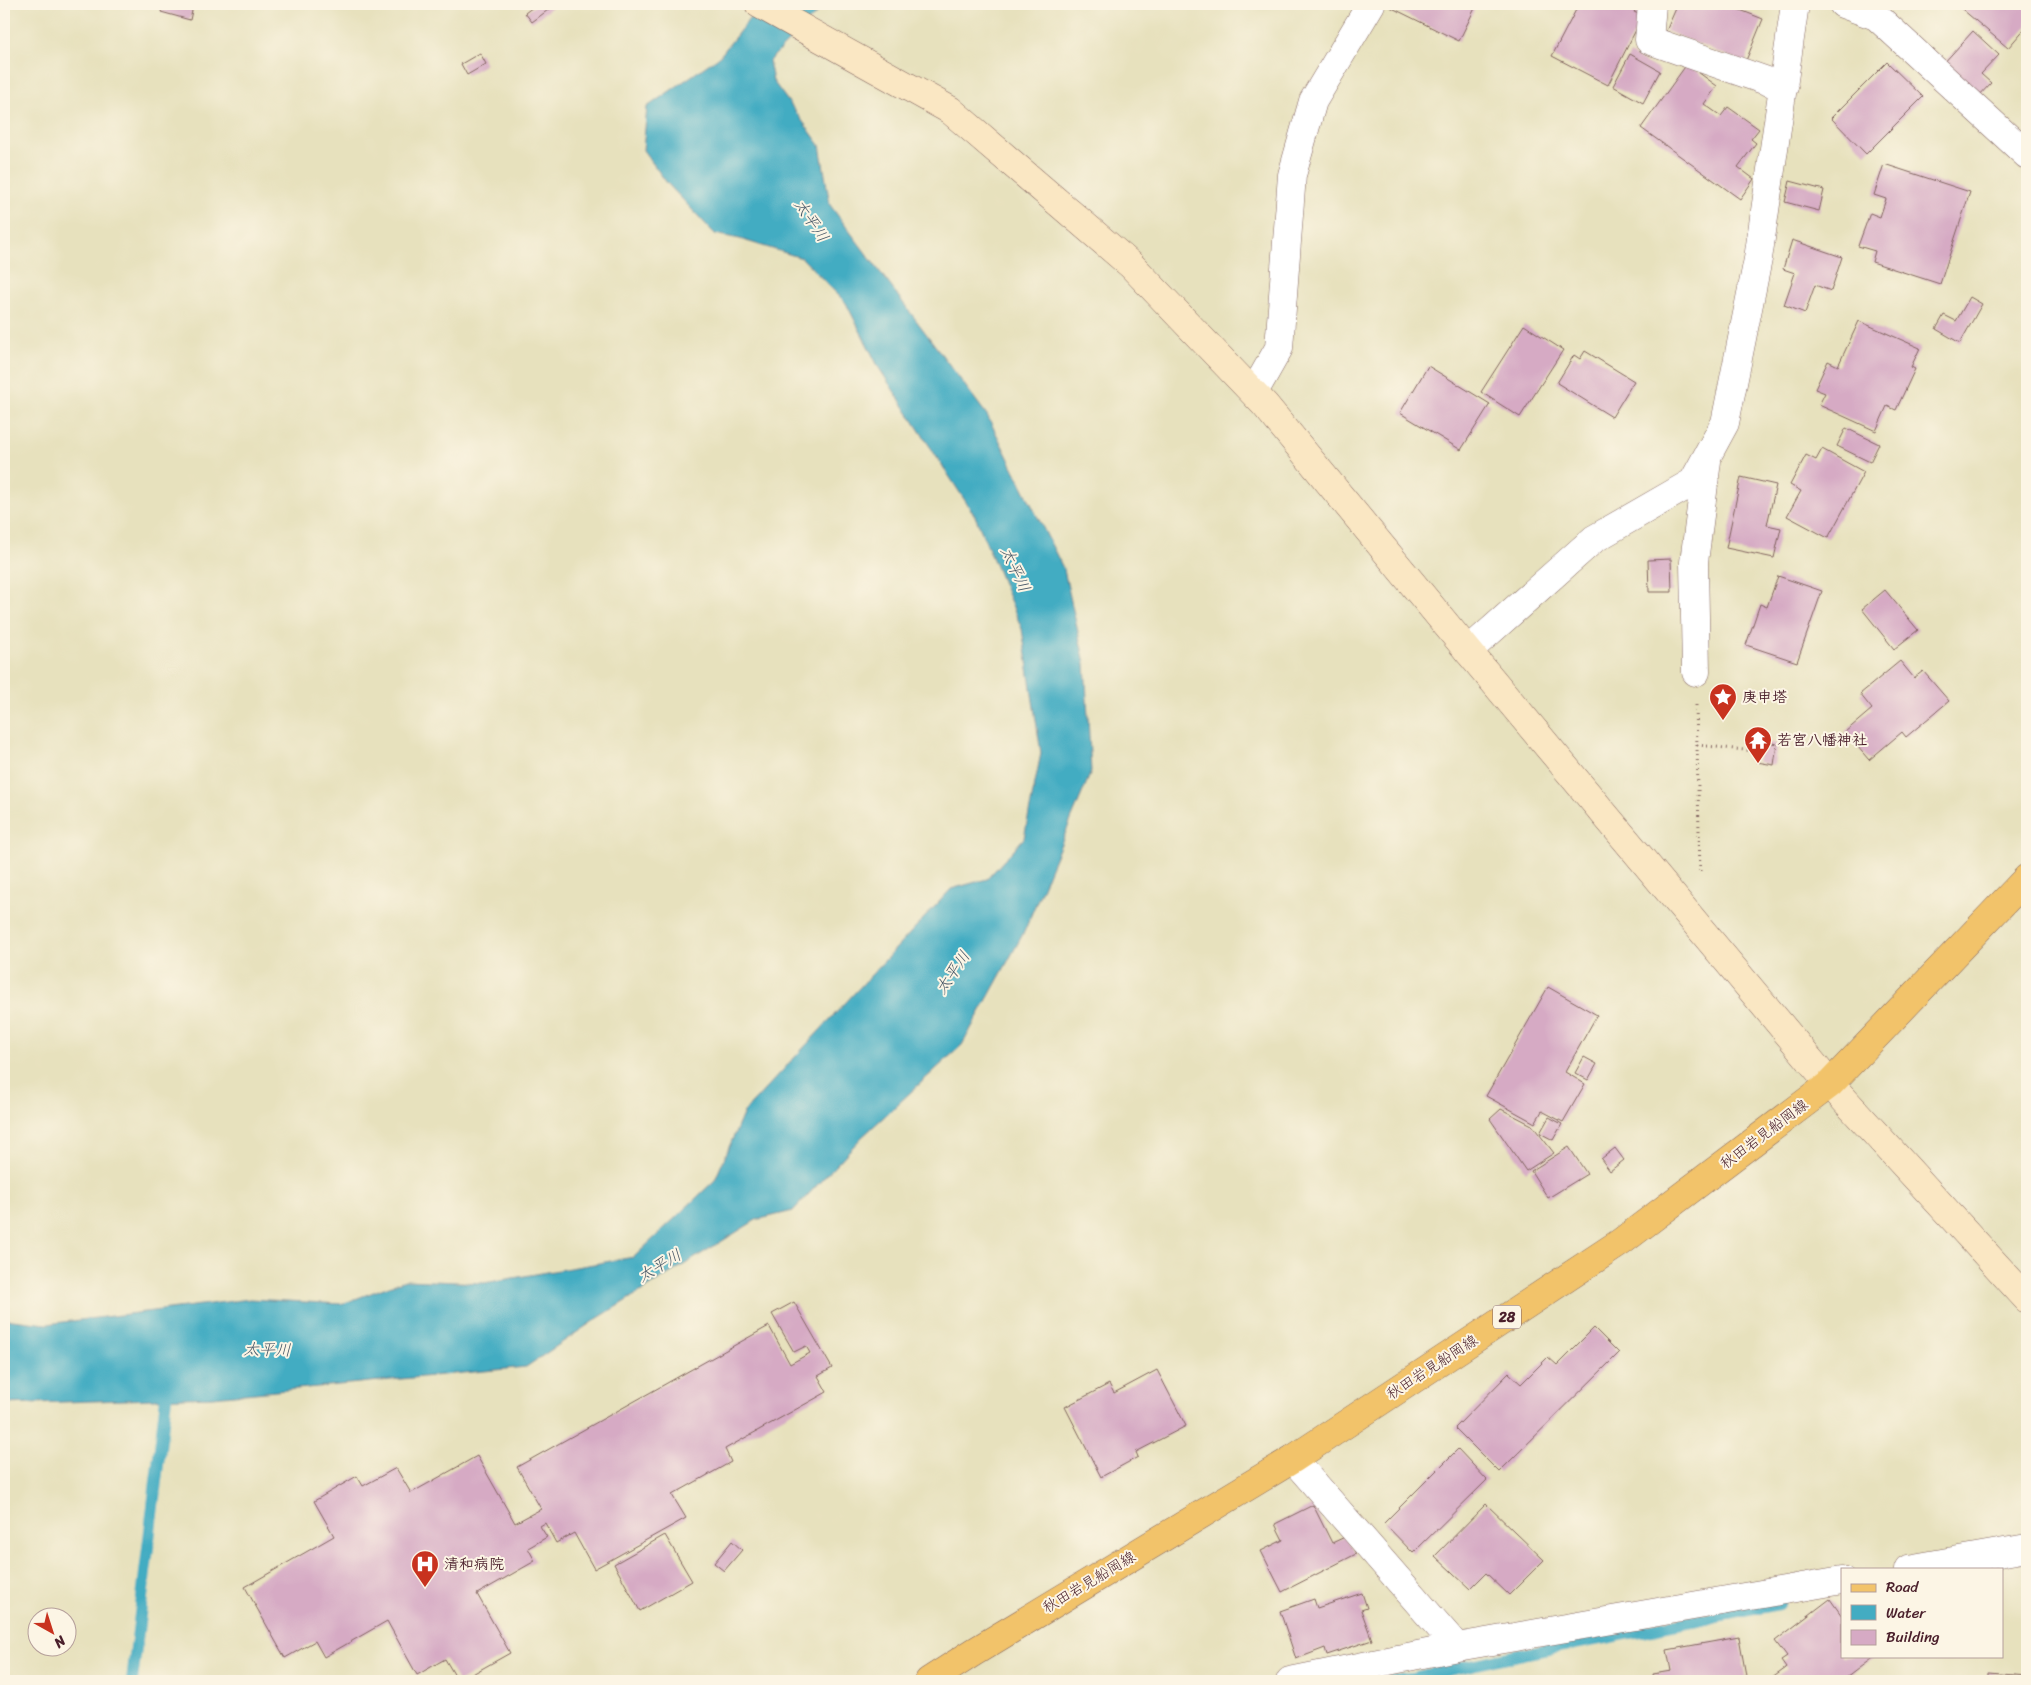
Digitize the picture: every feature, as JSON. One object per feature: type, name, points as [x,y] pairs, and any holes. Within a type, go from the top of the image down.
[{"type":"main road","name":"秋田岩見船岡線","points":[[929,1681],[982,1646],[1293,1459],[1621,1242],[1830,1084],[2027,878]]},
{"type":"street","points":[[759,4],[950,110],[1131,264],[1254,392],[1830,1084],[2027,1299]]},
{"type":"street","points":[[1254,392],[1279,348],[1292,175],[1312,101],[1370,4]]},
{"type":"street","points":[[1652,4],[1649,40],[1784,87]]},
{"type":"street","points":[[1468,651],[1594,539],[1693,482],[1725,423],[1758,259],[1795,4]]},
{"type":"street","points":[[1843,4],[1876,16],[2027,155]]},
{"type":"street","points":[[1696,672],[1694,562],[1708,455]]},
{"type":"street","points":[[1293,1459],[1457,1648]]},
{"type":"street","points":[[1914,1568],[2027,1548]]},
{"type":"street","points":[[1290,1681],[1457,1648],[1841,1580]]},
{"type":"path","points":[[1696,672],[1699,859]]},
{"type":"path","points":[[1697,745],[1754,751]]},
{"type":"water","name":"太平川","points":[[761,4],[826,4],[769,61],[773,81],[820,145],[830,205],[987,415],[1064,570],[1085,663],[1091,772],[1024,932],[962,1045],[862,1137],[793,1211],[756,1220],[595,1320],[526,1367],[213,1397],[4,1404],[4,1319],[47,1324],[250,1299],[342,1304],[405,1280],[484,1283],[634,1257],[715,1180],[744,1112],[951,889],[987,879],[1024,838],[1041,753],[1022,629],[975,516],[879,368],[846,303],[802,258],[740,239],[715,234],[667,183],[643,150],[647,107],[720,56]]},
{"type":"building","points":[[163,4],[193,6],[190,20],[161,12]]},
{"type":"building","points":[[537,4],[556,4],[532,22],[525,13]]},
{"type":"building","points":[[1384,4],[1477,4],[1459,41]]},
{"type":"building","points":[[1579,4],[1639,4],[1634,12],[1643,16],[1608,85],[1552,56]]},
{"type":"building","points":[[1678,4],[1725,4],[1763,19],[1745,63],[1666,31]]},
{"type":"building","points":[[1956,4],[2027,4],[2027,26],[2008,48]]},
{"type":"building","points":[[1973,31],[1999,55],[1981,74],[1991,83],[1976,99],[1941,66]]},
{"type":"building","points":[[480,53],[486,64],[467,75],[461,64]]},
{"type":"building","points":[[1630,54],[1660,71],[1643,103],[1613,86]]},
{"type":"building","points":[[1887,62],[1923,97],[1866,154],[1831,118]]},
{"type":"building","points":[[1687,64],[1717,86],[1704,104],[1721,116],[1728,107],[1759,129],[1751,139],[1756,143],[1738,167],[1754,179],[1740,199],[1641,128]]},
{"type":"building","points":[[1884,164],[1970,192],[1940,284],[1872,262],[1875,251],[1858,246],[1870,213],[1880,217],[1886,199],[1874,195]]},
{"type":"building","points":[[1790,181],[1824,190],[1819,211],[1785,202]]},
{"type":"building","points":[[1792,240],[1842,257],[1831,291],[1815,285],[1805,313],[1784,305],[1795,273],[1783,269]]},
{"type":"building","points":[[1970,297],[1982,304],[1960,343],[1936,329],[1944,315],[1956,321]]},
{"type":"building","points":[[1859,321],[1920,348],[1911,367],[1915,369],[1896,410],[1887,406],[1876,431],[1819,405],[1825,393],[1815,389],[1828,361],[1838,366]]},
{"type":"building","points":[[1524,325],[1563,350],[1520,417],[1481,392]]},
{"type":"building","points":[[1585,351],[1634,381],[1612,417],[1557,383],[1574,355],[1580,359]]},
{"type":"building","points":[[1428,366],[1490,404],[1461,450],[1400,413]]},
{"type":"building","points":[[1846,428],[1879,444],[1870,462],[1837,446]]},
{"type":"building","points":[[1822,449],[1864,472],[1828,538],[1787,516],[1801,491],[1790,485],[1806,455],[1816,460]]},
{"type":"building","points":[[1741,477],[1776,485],[1767,525],[1781,528],[1774,558],[1726,548]]},
{"type":"building","points":[[1671,559],[1672,592],[1649,592],[1648,560]]},
{"type":"building","points":[[1778,576],[1822,591],[1797,662],[1746,645],[1760,604],[1767,607]]},
{"type":"building","points":[[1885,590],[1918,630],[1894,649],[1862,609]]},
{"type":"building","points":[[1900,661],[1914,678],[1923,671],[1949,701],[1906,737],[1902,732],[1869,760],[1845,732],[1872,709],[1860,694]]},
{"type":"building","name":"若宮八幡神社","points":[[1761,741],[1777,744],[1774,765],[1757,762]]},
{"type":"building","points":[[1548,987],[1597,1015],[1565,1072],[1585,1084],[1563,1122],[1542,1111],[1535,1123],[1486,1096]]},
{"type":"building","points":[[1584,1057],[1597,1064],[1588,1080],[1575,1073]]},
{"type":"building","points":[[1501,1109],[1532,1125],[1554,1153],[1526,1171],[1490,1119]]},
{"type":"building","points":[[1549,1117],[1562,1124],[1553,1140],[1540,1133]]},
{"type":"building","points":[[1569,1147],[1587,1174],[1548,1198],[1531,1171]]},
{"type":"building","points":[[1615,1148],[1624,1160],[1610,1171],[1601,1159]]},
{"type":"building","points":[[794,1302],[832,1368],[818,1376],[827,1392],[725,1449],[731,1462],[672,1495],[686,1518],[594,1569],[574,1533],[556,1543],[545,1523],[540,1526],[547,1537],[528,1548],[535,1561],[477,1594],[510,1653],[460,1681],[458,1681],[445,1659],[417,1675],[387,1621],[324,1657],[315,1641],[285,1658],[245,1587],[334,1536],[314,1501],[357,1476],[363,1486],[396,1468],[411,1493],[477,1456],[515,1523],[541,1509],[517,1467],[769,1326],[790,1364],[810,1353],[806,1346],[794,1352],[772,1314]]},
{"type":"building","points":[[1594,1328],[1619,1353],[1499,1472],[1455,1428],[1509,1373],[1521,1384],[1548,1357],[1557,1365]]},
{"type":"building","points":[[1157,1370],[1186,1426],[1136,1452],[1138,1457],[1101,1477],[1065,1407],[1109,1384],[1114,1393]]},
{"type":"building","points":[[1458,1449],[1487,1480],[1413,1553],[1384,1523]]},
{"type":"building","points":[[1486,1504],[1544,1560],[1509,1595],[1486,1573],[1470,1589],[1435,1556]]},
{"type":"building","points":[[1313,1505],[1332,1543],[1347,1536],[1356,1554],[1282,1592],[1261,1551],[1283,1540],[1275,1524]]},
{"type":"building","points":[[665,1535],[692,1581],[640,1611],[614,1564]]},
{"type":"building","points":[[732,1541],[742,1550],[724,1571],[714,1563]]},
{"type":"building","points":[[1362,1593],[1367,1608],[1361,1610],[1372,1640],[1327,1655],[1325,1648],[1296,1659],[1280,1611],[1314,1599],[1317,1608]]},
{"type":"building","points":[[1830,1599],[1841,1615],[1841,1658],[1872,1658],[1842,1681],[1768,1681],[1786,1668],[1781,1661],[1787,1657],[1775,1641]]},
{"type":"building","points":[[1739,1637],[1747,1681],[1654,1681],[1653,1674],[1671,1671],[1667,1650]]},
{"type":"building","points":[[1989,1673],[2027,1676],[2027,1681],[1989,1681]]},
{"type":"waterway","points":[[132,1681],[168,1381]]},
{"type":"waterway","points":[[1387,1681],[1412,1678],[1508,1657],[1779,1604]]},
{"type":"place","name":"庚申塔","points":[[1723,721]]},
{"type":"place","name":"若宮八幡神社","points":[[1758,764]]},
{"type":"place","name":"清和病院","points":[[425,1588]]}]
